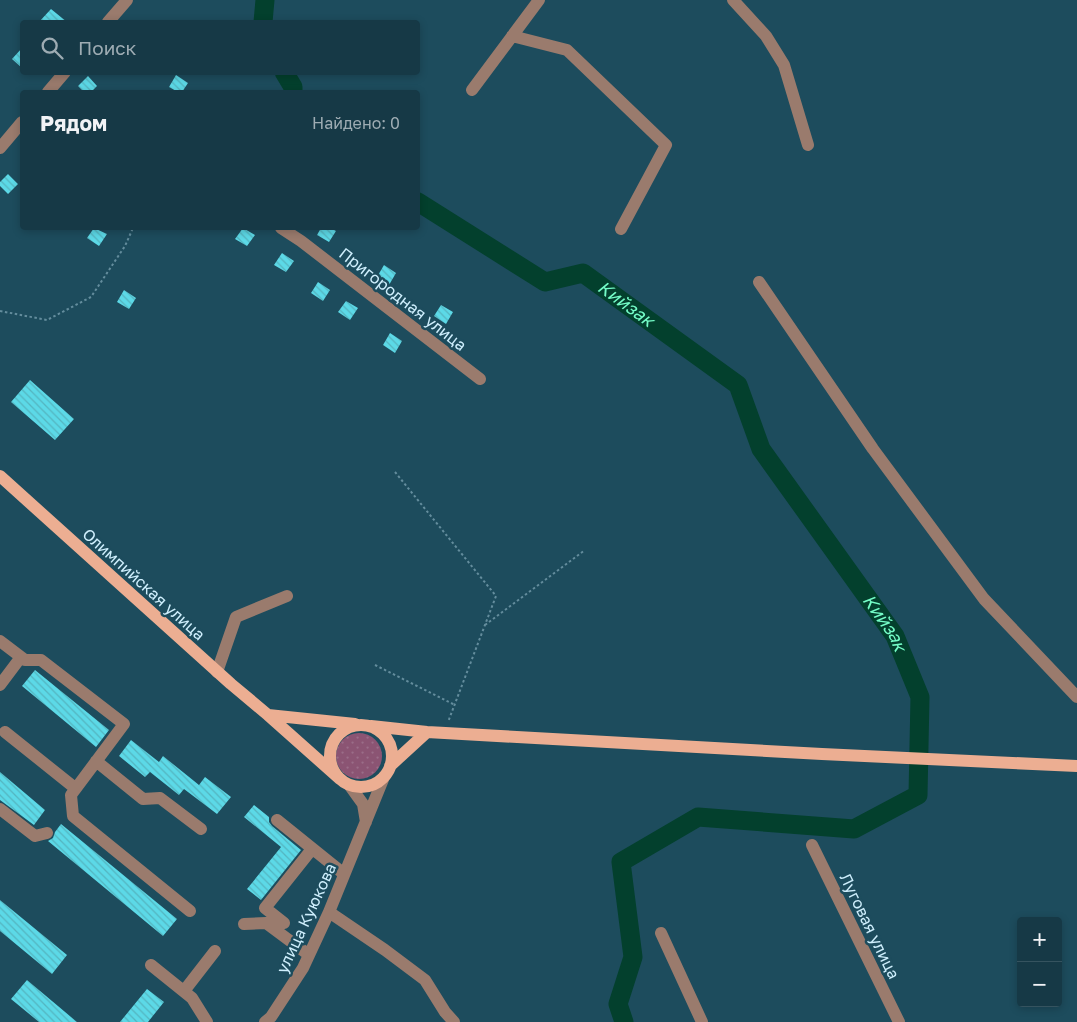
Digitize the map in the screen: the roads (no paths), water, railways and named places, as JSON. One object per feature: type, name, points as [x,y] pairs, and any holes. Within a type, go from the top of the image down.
[{"type":"main road","name":"Олимпийская улица","points":[[0,476],[217,672],[345,782]]},
{"type":"main road","points":[[268,715],[427,732],[1077,766]]},
{"type":"main road","points":[[387,771],[392,754],[389,742],[381,732],[365,725],[347,728],[337,735],[331,746],[329,758],[332,770],[345,782],[362,787],[374,784],[427,732]]},
{"type":"street","points":[[110,20],[127,0]]},
{"type":"street","points":[[472,90],[540,0]]},
{"type":"street","points":[[733,0],[766,36],[784,65],[808,145]]},
{"type":"street","points":[[512,36],[567,50],[666,145],[621,229]]},
{"type":"street","points":[[53,90],[63,75]]},
{"type":"street","points":[[0,148],[20,124]]},
{"type":"street","name":"Пригородная улица","points":[[284,230],[480,379]]},
{"type":"street","points":[[759,282],[873,449],[984,599],[1077,697]]},
{"type":"street","points":[[217,672],[236,617],[287,596]]},
{"type":"street","points":[[0,641],[25,660],[41,660],[124,724],[71,795],[73,816],[190,911]]},
{"type":"street","points":[[0,685],[21,657]]},
{"type":"street","points":[[2,733],[75,788]]},
{"type":"street","points":[[96,761],[144,799],[160,798],[201,830]]},
{"type":"street","name":"улица Куюкова","points":[[271,1020],[310,955],[387,771]]},
{"type":"street","points":[[345,782],[363,804],[366,822]]},
{"type":"street","points":[[0,810],[35,836],[47,833]]},
{"type":"street","points":[[277,820],[344,874]]},
{"type":"street","name":"Луговая улица","points":[[812,845],[899,1022]]},
{"type":"street","points":[[284,923],[265,908],[312,848]]},
{"type":"street","points":[[329,912],[386,950],[425,980],[445,1012],[454,1022]]},
{"type":"street","points":[[244,924],[266,923],[310,955]]},
{"type":"street","points":[[661,933],[702,1022]]},
{"type":"street","points":[[184,991],[216,951]]},
{"type":"street","points":[[150,965],[192,998],[207,1022]]},
{"type":"waterway","name":"Кийзак","points":[[263,20],[265,0]]},
{"type":"waterway","name":"Кийзак","points":[[286,75],[293,90]]},
{"type":"waterway","name":"Кийзак","points":[[420,203],[545,282],[583,273],[738,385],[761,449],[895,636],[920,697],[918,795],[854,829],[698,817],[621,862],[633,957],[618,1004],[624,1022]]}]
